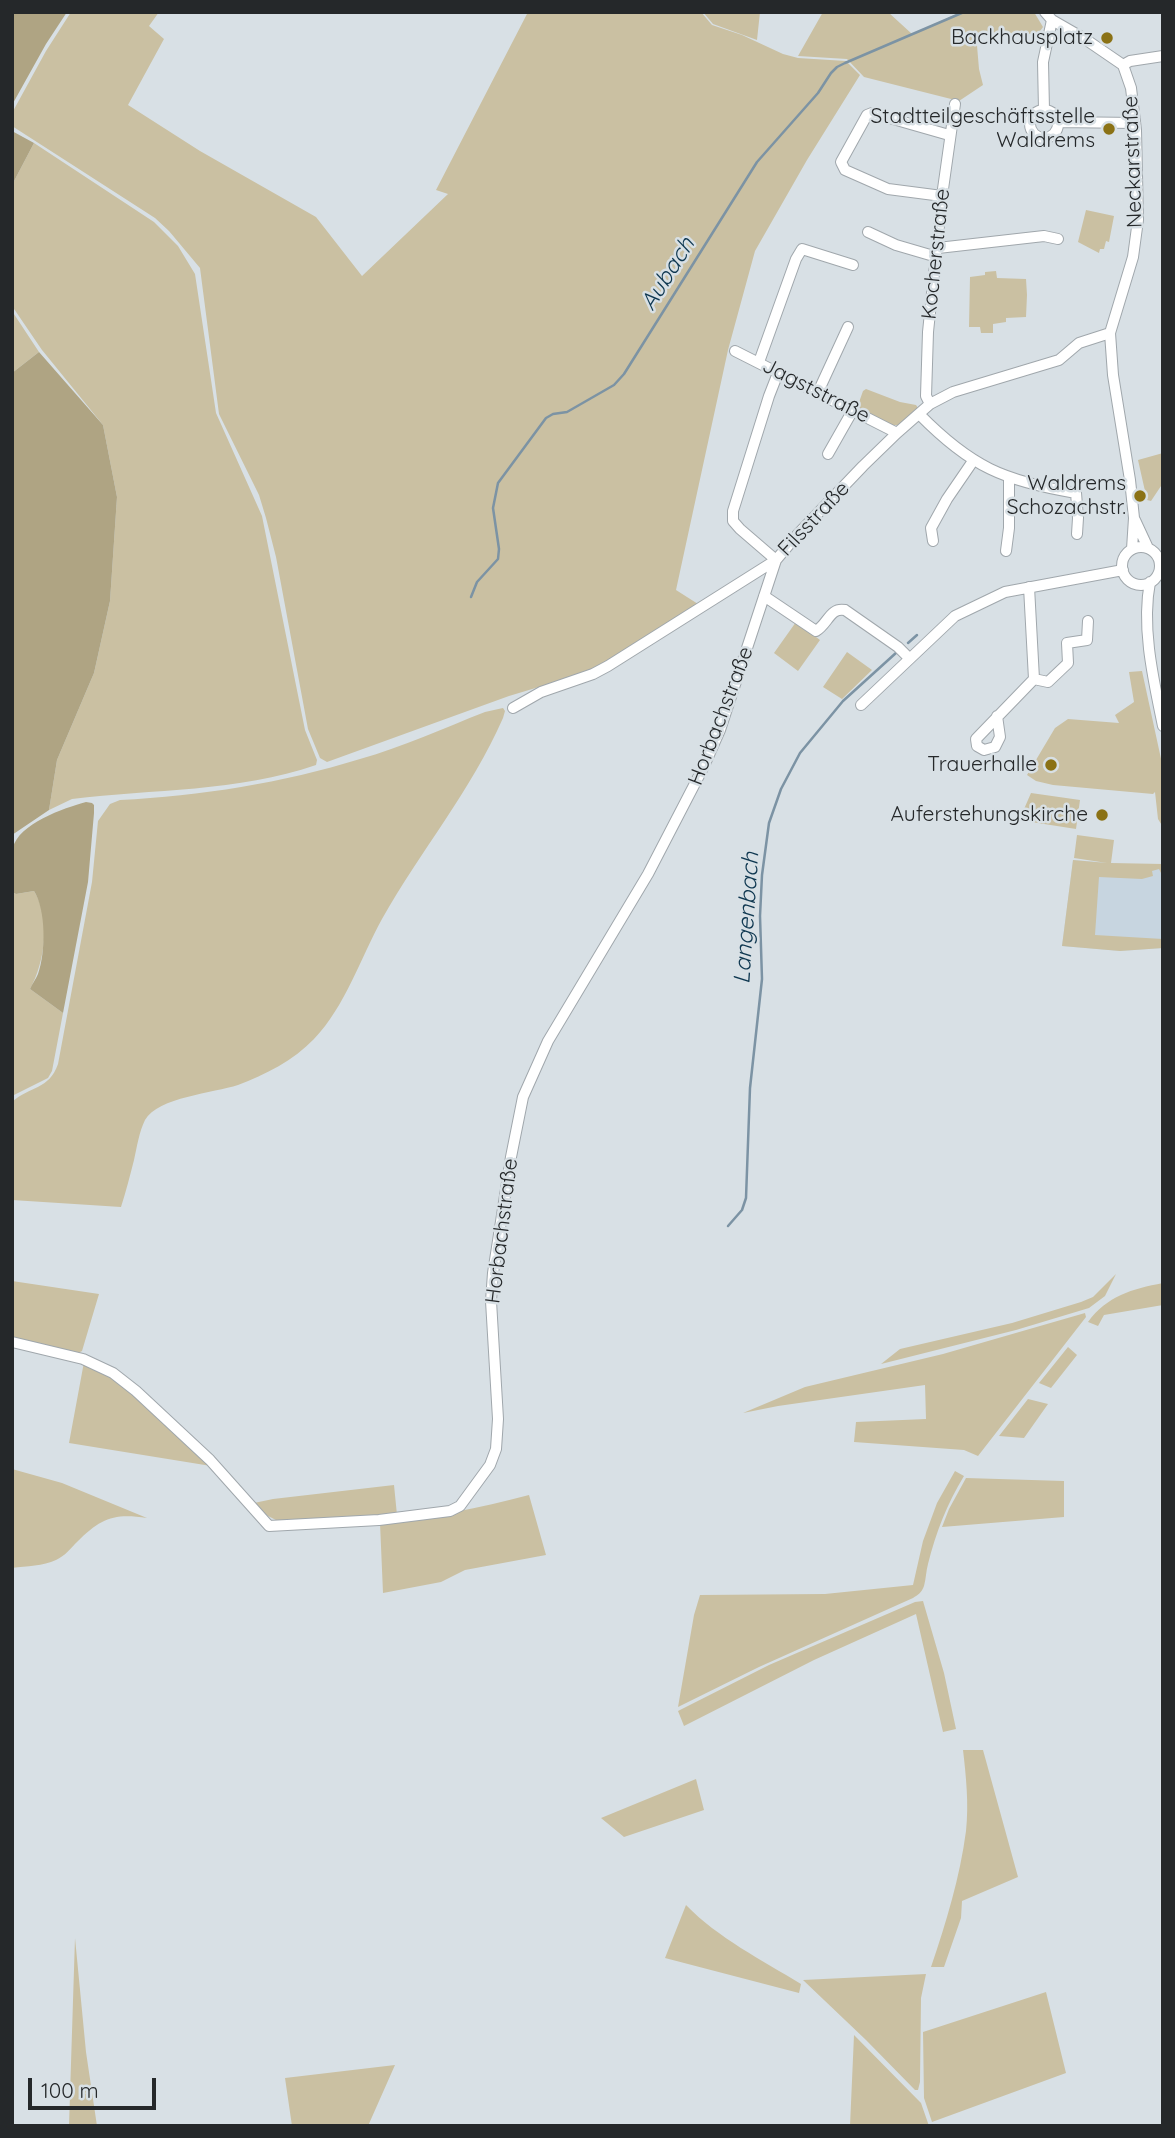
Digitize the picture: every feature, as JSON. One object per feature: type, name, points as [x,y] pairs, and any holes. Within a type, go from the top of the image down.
[{"type":"street","name":"Neckarstraße","points":[[1048,16],[1123,65],[1131,88],[1136,123],[1136,242],[1110,332],[1113,375],[1134,518],[1132,550]]},
{"type":"street","points":[[1044,110],[1043,62],[1048,16]]},
{"type":"street","points":[[1123,65],[1130,61],[1163,56]]},
{"type":"street","name":"Kocherstraße","points":[[930,404],[926,396],[928,332],[949,135],[955,104]]},
{"type":"street","points":[[1044,110],[1053,113],[1058,122],[1057,129],[1051,135],[1042,137],[1035,133],[1031,126],[1032,117],[1044,110]]},
{"type":"street","points":[[942,196],[888,189],[845,170],[841,162],[867,115],[878,114],[949,135]]},
{"type":"street","points":[[1058,122],[1136,123]]},
{"type":"street","points":[[868,232],[896,245],[937,252],[1034,236],[1058,239]]},
{"type":"street","points":[[759,362],[796,258],[802,249],[853,265]]},
{"type":"street","points":[[818,391],[848,327]]},
{"type":"street","name":"Filsstraße","points":[[513,708],[541,692],[608,666],[776,560],[817,514],[897,433],[930,404],[953,392],[1059,360],[1079,343],[1110,332]]},
{"type":"street","name":"Jagststraße","points":[[735,351],[897,433]]},
{"type":"street","points":[[776,560],[733,521],[733,511],[778,373]]},
{"type":"street","points":[[828,454],[853,410]]},
{"type":"street","points":[[919,414],[973,461],[1009,478],[1035,486],[1076,493],[1077,534]]},
{"type":"street","points":[[933,541],[931,528],[973,461]]},
{"type":"street","points":[[1006,551],[1009,478]]},
{"type":"street","name":"Neckarstraße","points":[[1134,518],[1148,548]]},
{"type":"street","points":[[1132,582],[1139,585],[1150,582],[1158,575],[1161,563],[1157,555],[1148,548],[1139,547],[1132,550],[1124,559],[1123,570],[1146,608]]},
{"type":"street","name":"Horbachstraße","points":[[12,1342],[83,1359],[113,1373],[210,1460],[270,1526],[412,1517],[450,1511],[460,1506],[490,1465],[496,1449],[498,1419],[491,1301],[493,1273],[519,1112],[527,1083],[548,1041],[648,874],[705,766],[776,560]]},
{"type":"street","points":[[861,705],[954,616],[1004,592],[1123,570]]},
{"type":"street","points":[[1150,582],[1146,608],[1153,677],[1163,726]]},
{"type":"street","points":[[997,716],[1034,679],[1029,587]]},
{"type":"street","points":[[764,596],[816,631],[833,611],[845,610],[909,658]]},
{"type":"street","points":[[1034,679],[1048,682],[1068,663],[1067,643],[1087,640],[1088,621]]},
{"type":"shaded area","points":[[12,12],[67,12],[12,105]]},
{"type":"shaded area","points":[[71,12],[159,12],[149,26],[164,39],[128,105],[200,151],[316,217],[362,276],[448,194],[436,190],[528,12],[701,12],[712,25],[783,54],[798,58],[846,61],[860,75],[755,251],[728,350],[676,590],[698,604],[592,671],[509,696],[327,762],[320,758],[308,729],[276,557],[266,518],[259,495],[219,414],[200,268],[155,218],[12,126],[12,113]]},
{"type":"shaded area","points":[[703,12],[760,12],[757,40],[713,24]]},
{"type":"shaded area","points":[[823,12],[888,12],[912,34],[961,12],[1034,12],[1043,27],[1038,34],[976,34],[983,85],[959,101],[864,77],[847,59],[798,56]]},
{"type":"shaded area","points":[[12,131],[34,143],[12,185]]},
{"type":"shaded area","points":[[34,143],[154,222],[178,246],[195,274],[216,413],[262,516],[305,730],[317,760],[316,765],[286,774],[226,785],[72,799],[49,810],[57,760],[94,673],[110,601],[117,497],[103,425],[42,350],[12,306],[12,185]]},
{"type":"shaded area","points":[[1086,210],[1114,216],[1109,242],[1106,241],[1104,249],[1100,249],[1099,253],[1078,242]]},
{"type":"shaded area","points":[[996,271],[997,278],[1026,279],[1026,317],[1006,318],[1006,322],[993,324],[993,333],[981,333],[980,327],[969,327],[970,277]]},
{"type":"shaded area","points":[[12,311],[39,352],[12,373]]},
{"type":"shaded area","points":[[39,352],[103,425],[117,497],[110,601],[94,673],[57,760],[49,810],[12,835],[12,373]]},
{"type":"shaded area","points":[[866,389],[916,405],[918,408],[899,425],[892,425],[857,408]]},
{"type":"shaded area","points":[[1163,453],[1163,483],[1151,501],[1147,500],[1138,460]]},
{"type":"shaded area","points":[[796,622],[820,640],[798,671],[774,653]]},
{"type":"shaded area","points":[[847,652],[872,670],[842,699],[823,687]]},
{"type":"shaded area","points":[[1142,671],[1163,768],[1163,827],[1158,819],[1155,792],[1153,794],[1053,785],[1036,781],[1027,775],[1055,728],[1068,719],[1119,723],[1115,715],[1134,702],[1129,672]]},
{"type":"shaded area","points":[[503,708],[503,718],[476,771],[382,919],[335,1012],[314,1039],[288,1060],[258,1077],[238,1085],[174,1101],[152,1112],[141,1129],[121,1207],[12,1200],[12,1102],[50,1079],[58,1064],[92,882],[98,821],[110,804],[120,800],[241,787],[301,775],[376,754],[485,712]]},
{"type":"shaded area","points":[[1031,793],[1080,800],[1076,829],[1025,821],[1021,816]]},
{"type":"shaded area","points":[[86,802],[94,805],[88,882],[63,1013],[30,989],[41,965],[43,920],[34,891],[16,894],[12,892],[12,853],[17,839],[32,824]]},
{"type":"shaded area","points":[[1077,835],[1114,840],[1111,863],[1163,864],[1163,873],[1159,869],[1152,871],[1153,876],[1142,879],[1099,877],[1095,935],[1163,939],[1163,948],[1120,951],[1062,946],[1073,860],[1107,863],[1074,858]]},
{"type":"shaded area","points":[[1073,860],[1163,864],[1163,948],[1120,951],[1062,946]]},
{"type":"shaded area","points":[[34,891],[43,914],[44,940],[39,966],[30,989],[63,1013],[52,1071],[48,1078],[12,1096],[12,892],[16,894]]},
{"type":"shaded area","points":[[1116,1274],[1105,1296],[1089,1308],[1016,1330],[881,1364],[900,1349],[1012,1323],[1081,1302],[1093,1297]]},
{"type":"shaded area","points":[[12,1281],[99,1294],[82,1351],[78,1353],[12,1338]]},
{"type":"shaded area","points":[[1163,1283],[1163,1305],[1104,1315],[1098,1326],[1088,1322],[1103,1306],[1121,1295]]},
{"type":"shaded area","points":[[1085,1313],[1086,1317],[978,1456],[964,1450],[854,1442],[856,1422],[926,1419],[925,1385],[743,1413],[805,1387],[943,1354]]},
{"type":"shaded area","points":[[1068,1347],[1077,1355],[1051,1388],[1039,1383]]},
{"type":"shaded area","points":[[84,1362],[123,1384],[211,1466],[69,1443]]},
{"type":"shaded area","points":[[1028,1399],[1048,1404],[1024,1438],[999,1436]]},
{"type":"shaded area","points":[[12,1469],[62,1483],[147,1518],[126,1516],[109,1519],[93,1527],[56,1560],[12,1568]]},
{"type":"shaded area","points":[[955,1471],[964,1476],[943,1518],[931,1552],[924,1586],[918,1594],[678,1707],[700,1595],[825,1594],[913,1585],[923,1541],[937,1503]]},
{"type":"shaded area","points":[[966,1478],[1064,1481],[1064,1517],[942,1527]]},
{"type":"shaded area","points":[[394,1485],[397,1515],[278,1521],[264,1514],[254,1503],[273,1499]]},
{"type":"shaded area","points":[[529,1495],[546,1555],[465,1570],[441,1582],[383,1593],[380,1523],[455,1512]]},
{"type":"shaded area","points":[[923,1601],[944,1673],[956,1729],[943,1732],[916,1614],[814,1660],[684,1726],[678,1711],[769,1665],[915,1602]]},
{"type":"shaded area","points":[[963,1750],[983,1750],[1018,1877],[962,1901],[961,1918],[944,1967],[931,1967],[952,1900],[966,1831],[967,1800]]},
{"type":"shaded area","points":[[696,1779],[704,1810],[624,1837],[601,1818]]},
{"type":"shaded area","points":[[686,1905],[726,1938],[801,1984],[799,1993],[665,1958]]},
{"type":"shaded area","points":[[75,1938],[86,2052],[97,2126],[69,2126]]},
{"type":"shaded area","points":[[926,1974],[921,1998],[918,2090],[803,1980]]},
{"type":"shaded area","points":[[1046,1992],[1066,2073],[932,2122],[924,2098],[923,2032]]},
{"type":"shaded area","points":[[854,2035],[921,2103],[929,2126],[850,2126]]},
{"type":"shaded area","points":[[395,2065],[368,2126],[292,2126],[285,2078]]},
{"type":"waterway","name":"Aubach","points":[[471,597],[477,582],[498,559],[493,508],[498,483],[546,418],[567,412],[614,385],[624,374],[757,162],[818,93],[831,73],[845,63],[964,12]]},
{"type":"waterway","name":"Langenbach","points":[[908,643],[917,635]]},
{"type":"waterway","name":"Langenbach","points":[[728,1226],[742,1210],[746,1198],[750,1088],[762,979],[762,875],[769,823],[781,789],[800,753],[843,701],[897,652]]},
{"type":"place","name":"Backhausplatz","points":[[1107,38]]},
{"type":"place","name":"Stadtteilgeschäftsstelle Waldrems","points":[[1109,129]]},
{"type":"place","name":"Waldrems Schozachstr.","points":[[1140,496]]},
{"type":"place","name":"Trauerhalle","points":[[1051,765]]},
{"type":"place","name":"Auferstehungskirche","points":[[1102,815]]}]
